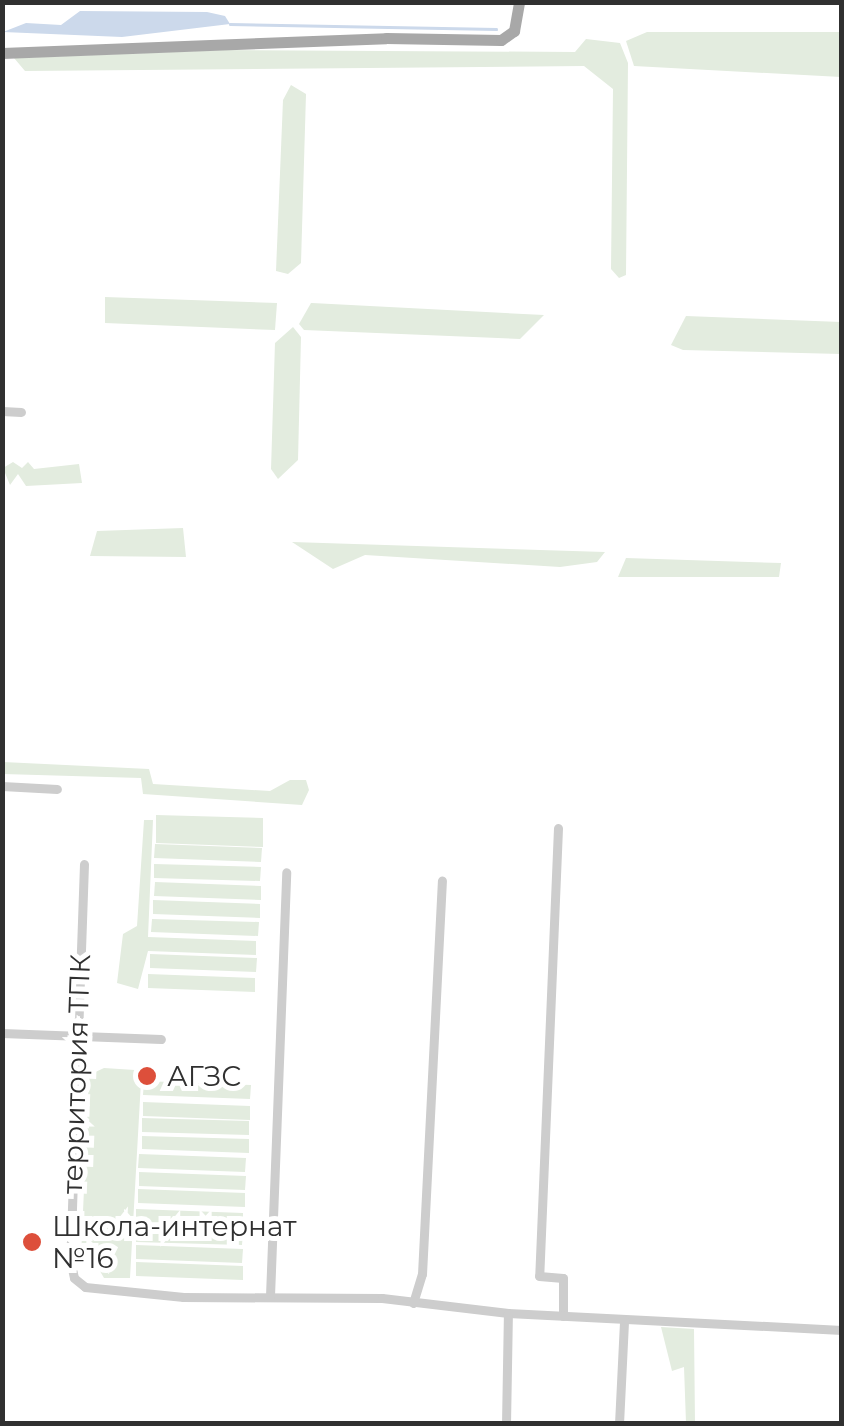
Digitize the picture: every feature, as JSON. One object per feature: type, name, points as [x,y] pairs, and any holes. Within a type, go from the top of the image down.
[{"type":"main road","points":[[2,53],[386,38],[500,40],[519,27],[519,2]]},
{"type":"street","points":[[2,411],[21,412]]},
{"type":"street","points":[[2,786],[57,788]]},
{"type":"street","points":[[558,828],[540,1276],[563,1278],[563,1316]]},
{"type":"street","name":"территория ТПК","points":[[84,864],[70,1260],[77,1282],[127,1294],[270,1296]]},
{"type":"street","points":[[286,872],[270,1296],[842,1330]]},
{"type":"street","points":[[413,1303],[422,1274],[442,880]]},
{"type":"street","points":[[2,1033],[161,1039]]},
{"type":"street","points":[[506,1424],[508,1313]]},
{"type":"street","points":[[619,1424],[624,1320]]},
{"type":"shaded area","points":[[647,32],[841,32],[841,77],[634,66],[626,41]]},
{"type":"shaded area","points":[[586,39],[620,43],[628,63],[626,275],[619,278],[611,269],[613,89],[584,66],[25,71],[14,58],[224,50],[575,52]]},
{"type":"shaded area","points":[[291,85],[306,94],[301,263],[288,274],[276,271],[283,100]]},
{"type":"shaded area","points":[[105,297],[277,303],[275,330],[105,323]]},
{"type":"shaded area","points":[[311,303],[544,315],[520,339],[304,330],[299,324]]},
{"type":"shaded area","points":[[686,316],[841,322],[841,354],[683,350],[671,345]]},
{"type":"shaded area","points":[[293,327],[301,337],[298,460],[278,479],[271,469],[275,343]]},
{"type":"shaded area","points":[[13,462],[22,468],[28,462],[34,469],[79,464],[82,483],[26,486],[18,474],[10,485],[3,468]]},
{"type":"shaded area","points":[[183,528],[186,557],[90,556],[97,531]]},
{"type":"shaded area","points":[[292,542],[605,552],[597,562],[560,567],[365,555],[333,569]]},
{"type":"shaded area","points":[[626,558],[781,563],[779,577],[618,577]]},
{"type":"shaded area","points":[[3,762],[149,769],[153,784],[270,791],[290,780],[306,780],[309,790],[302,805],[143,794],[141,778],[3,774]]},
{"type":"shaded area","points":[[156,815],[263,818],[263,847],[156,843]]},
{"type":"shaded area","points":[[144,820],[153,820],[148,937],[256,941],[256,955],[148,951],[138,989],[117,983],[123,934],[137,926]]},
{"type":"shaded area","points":[[155,844],[262,848],[261,862],[154,858]]},
{"type":"shaded area","points":[[154,864],[261,867],[260,881],[154,878]]},
{"type":"shaded area","points":[[155,882],[261,886],[261,900],[154,896]]},
{"type":"shaded area","points":[[153,900],[260,904],[260,918],[153,914]]},
{"type":"shaded area","points":[[152,919],[259,922],[258,936],[151,932]]},
{"type":"shaded area","points":[[150,954],[257,958],[256,972],[150,968]]},
{"type":"shaded area","points":[[148,974],[255,978],[255,992],[148,988]]},
{"type":"shaded area","points":[[104,1068],[135,1070],[141,1081],[130,1278],[104,1278],[93,1259],[81,1257],[89,1075]]},
{"type":"shaded area","points":[[144,1081],[251,1085],[250,1099],[143,1095]]},
{"type":"shaded area","points":[[143,1102],[250,1106],[250,1120],[143,1116]]},
{"type":"shaded area","points":[[142,1118],[249,1121],[249,1135],[142,1132]]},
{"type":"shaded area","points":[[142,1136],[249,1139],[249,1153],[142,1149]]},
{"type":"shaded area","points":[[139,1154],[246,1158],[245,1172],[138,1168]]},
{"type":"shaded area","points":[[139,1172],[246,1176],[245,1190],[139,1186]]},
{"type":"shaded area","points":[[138,1189],[245,1193],[245,1207],[138,1203]]},
{"type":"shaded area","points":[[136,1209],[243,1213],[243,1227],[136,1223]]},
{"type":"shaded area","points":[[136,1228],[243,1232],[242,1245],[136,1242]]},
{"type":"shaded area","points":[[136,1245],[243,1249],[242,1263],[136,1259]]},
{"type":"shaded area","points":[[136,1262],[243,1266],[243,1280],[136,1276]]},
{"type":"shaded area","points":[[661,1327],[694,1329],[695,1423],[686,1423],[684,1367],[672,1371]]},
{"type":"water","points":[[80,11],[207,12],[225,16],[230,24],[122,37],[3,32],[26,23],[61,25]]},
{"type":"waterway","points":[[230,24],[496,29]]},
{"type":"place","name":"АГЗС","points":[[147,1076]]},
{"type":"place","name":"Школа-интернат №16","points":[[32,1242]]}]
